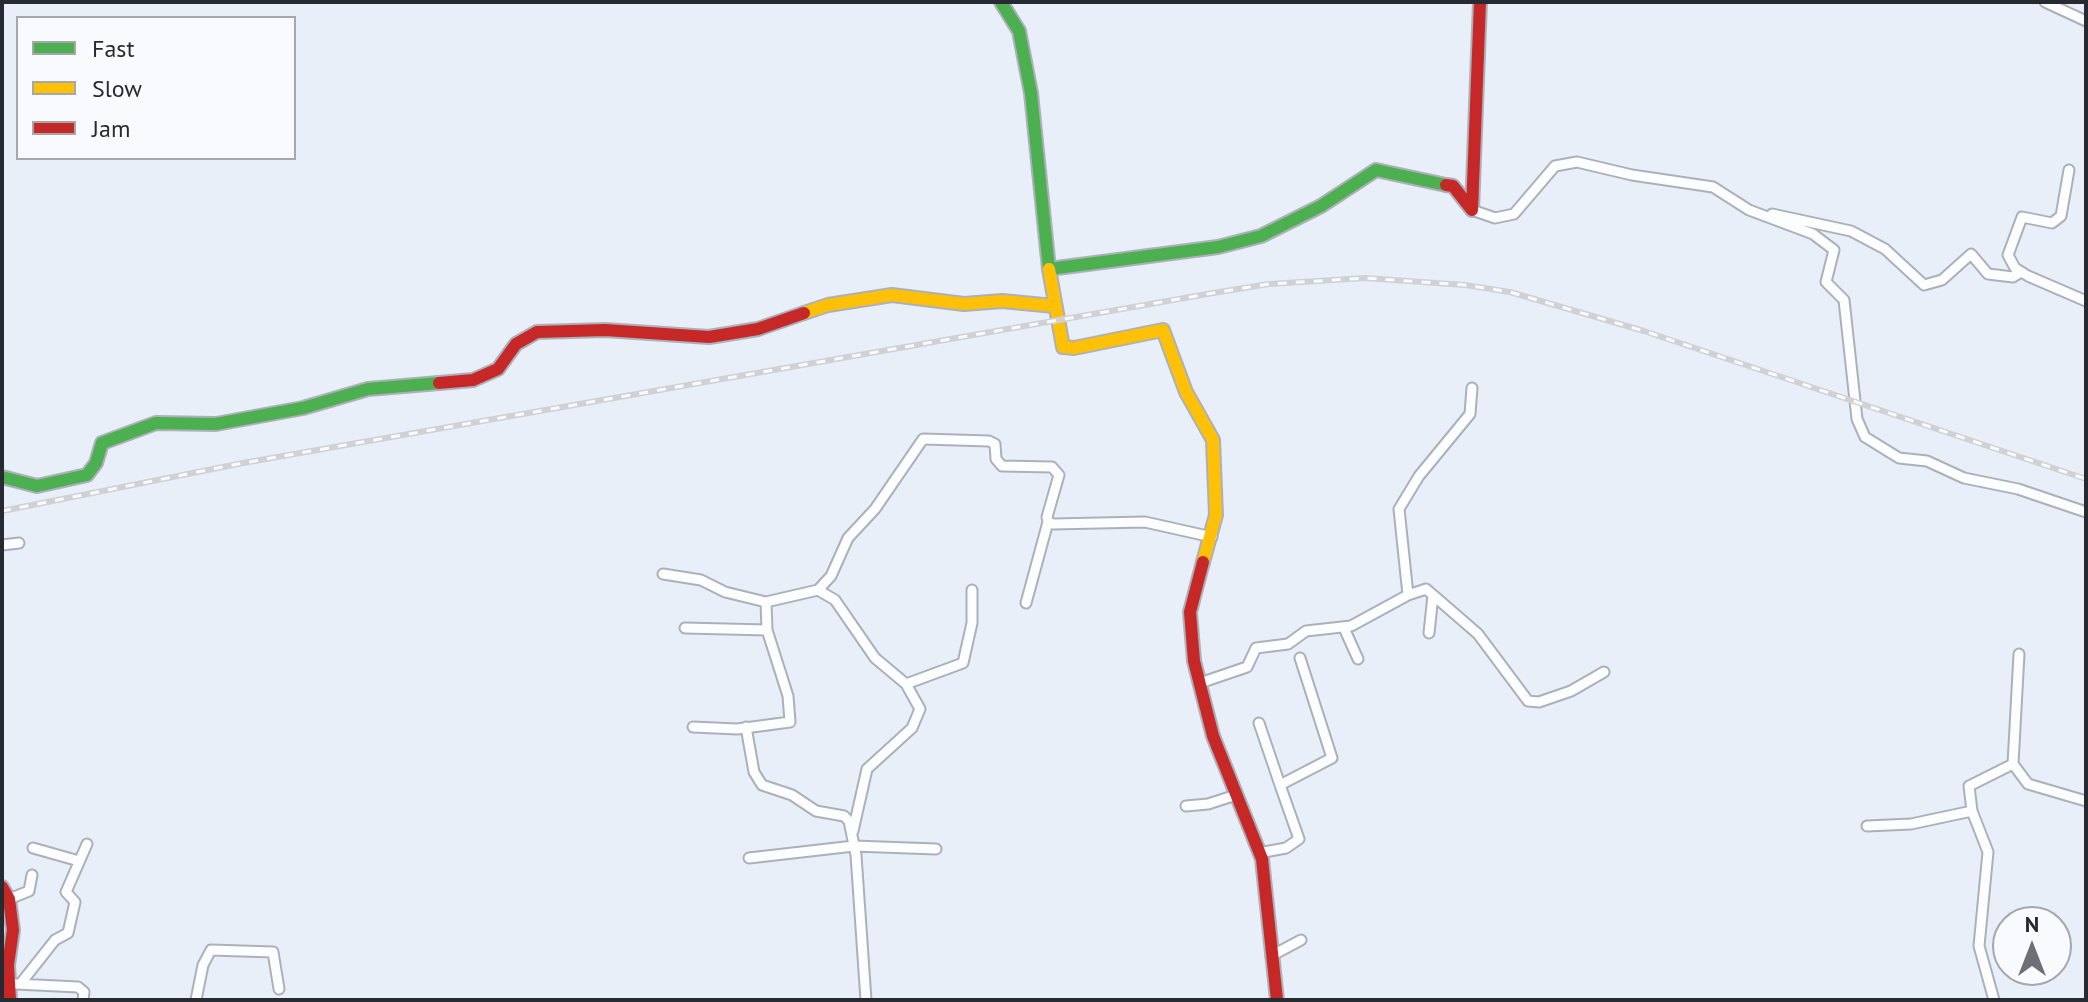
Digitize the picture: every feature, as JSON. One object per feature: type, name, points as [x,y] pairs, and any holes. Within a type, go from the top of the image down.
[{"type":"street","points":[[1001,2],[1019,31],[1031,93],[1049,269],[1063,347],[1163,330],[1186,392],[1213,440],[1216,515],[1190,612],[1200,683],[1213,736],[1259,853],[1277,1000]]},
{"type":"street","points":[[1472,210],[1480,2]]},
{"type":"street","points":[[2045,2],[2086,21]]},
{"type":"street","points":[[1049,269],[1218,247],[1261,236],[1321,206],[1376,170],[1453,186],[1472,210],[1495,218],[1514,214],[1555,166],[1577,162],[1632,175],[1713,187],[1754,212],[1813,234],[1833,246],[1826,282],[1844,300],[1857,419],[1865,437],[1899,458],[1927,461],[1964,478],[2018,489],[2086,512]]},
{"type":"street","points":[[2069,170],[2061,216],[2052,223],[2022,217],[2016,226],[2008,255],[2021,272],[2086,301]]},
{"type":"street","points":[[1754,212],[1851,231],[1885,249],[1924,285],[1942,280],[1971,254],[1988,274],[1995,277],[2013,277],[2021,272]]},
{"type":"street","points":[[2,477],[37,486],[87,475],[96,463],[102,443],[156,423],[216,424],[303,408],[368,389],[473,380],[498,369],[516,344],[537,332],[605,330],[669,337],[709,337],[758,329],[828,305],[892,295],[964,304],[1002,301],[1054,306]]},
{"type":"street","points":[[1408,595],[1399,509],[1419,476],[1470,414],[1472,388]]},
{"type":"street","points":[[663,574],[701,580],[725,592],[766,602],[818,590],[831,576],[848,538],[875,509],[923,439],[989,441],[995,444],[996,459],[1002,466],[1052,467],[1059,475],[1026,603]]},
{"type":"street","points":[[1048,522],[1145,522],[1212,537]]},
{"type":"street","points":[[2,545],[19,543]]},
{"type":"street","points":[[1200,683],[1247,667],[1256,648],[1288,644],[1306,631],[1344,628],[1426,589],[1478,634],[1528,701],[1539,702],[1571,691],[1604,672]]},
{"type":"street","points":[[818,590],[835,600],[875,658],[906,684],[920,709],[919,718],[867,769],[852,842]]},
{"type":"street","points":[[906,684],[963,663],[972,623],[972,590]]},
{"type":"street","points":[[1429,633],[1433,595]]},
{"type":"street","points":[[693,727],[746,727],[790,722],[788,696],[767,630],[766,602]]},
{"type":"street","points":[[685,628],[767,630]]},
{"type":"street","points":[[1344,628],[1358,659]]},
{"type":"street","points":[[2019,654],[2013,764],[2028,784],[2086,801]]},
{"type":"street","points":[[1280,785],[1332,758],[1300,658]]},
{"type":"street","points":[[1259,723],[1299,839],[1286,848],[1259,853]]},
{"type":"street","points":[[746,727],[754,772],[762,785],[792,795],[816,811],[844,816],[849,821],[866,1000]]},
{"type":"street","points":[[1994,1000],[1979,946],[1988,852],[1972,811],[1969,786],[2013,764]]},
{"type":"street","points":[[1186,806],[1208,804],[1236,795]]},
{"type":"street","points":[[1867,826],[1911,824],[1972,811]]},
{"type":"street","points":[[749,858],[852,842],[936,849]]},
{"type":"street","points":[[10,1000],[15,984],[55,940],[68,933],[75,902],[66,892],[87,844]]},
{"type":"street","points":[[33,848],[79,861]]},
{"type":"street","points":[[9,899],[29,891],[32,875]]},
{"type":"street","points":[[2,887],[9,899],[13,930],[6,950],[15,984]]},
{"type":"street","points":[[1271,956],[1301,940]]},
{"type":"street","points":[[196,1000],[203,965],[211,950],[273,952],[279,989]]},
{"type":"street","points":[[15,984],[78,987],[84,992],[83,1000]]},
{"type":"railway","points":[[2,511],[243,463],[1213,293],[1269,284],[1365,278],[1465,285],[1510,292],[1644,331],[2086,479]]},
{"type":"traffic: fast","points":[[1001,2],[1019,31],[1031,93],[1049,269],[1218,247],[1261,236],[1321,206],[1376,170],[1446,185]]},
{"type":"traffic: fast","points":[[2,477],[37,486],[87,475],[96,463],[102,443],[156,423],[216,424],[303,408],[368,389],[439,383]]},
{"type":"traffic: slow","points":[[1049,269],[1063,347],[1074,348],[1163,330],[1186,392],[1213,440],[1216,515],[1203,562]]},
{"type":"traffic: slow","points":[[804,313],[828,305],[892,295],[964,304],[1002,301],[1054,306]]},
{"type":"traffic: jam","points":[[1446,185],[1453,186],[1472,210],[1480,2]]},
{"type":"traffic: jam","points":[[439,383],[473,380],[498,369],[516,344],[537,332],[605,330],[709,337],[758,329],[804,313]]},
{"type":"traffic: jam","points":[[1203,562],[1190,612],[1194,661],[1213,736],[1262,859],[1277,1000]]},
{"type":"traffic: jam","points":[[2,887],[9,899],[13,930],[8,965],[10,1000]]}]
